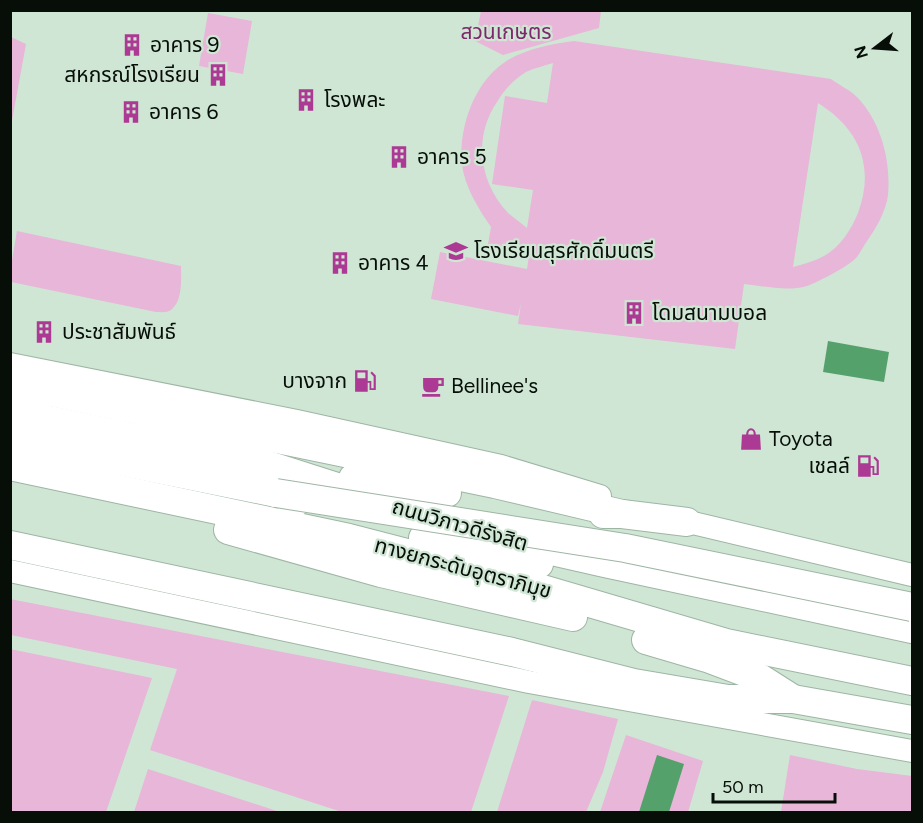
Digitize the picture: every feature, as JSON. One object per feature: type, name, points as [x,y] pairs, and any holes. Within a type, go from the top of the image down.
[{"type":"highway","points":[[10,386],[55,393],[495,484],[622,514]]},
{"type":"highway","name":"ถนนวิภาวดีรังสิต","points":[[10,412],[265,464],[489,536],[912,629]]},
{"type":"highway","name":"ทางยกระดับอุตราภิมุข","points":[[10,439],[276,494],[358,522],[912,649]]},
{"type":"highway","points":[[265,464],[560,510],[622,514],[687,522]]},
{"type":"highway","name":"ทางยกระดับอุตราภิมุข","points":[[10,466],[349,538],[515,581],[726,643],[912,681]]},
{"type":"highway","points":[[10,480],[76,492],[212,525],[381,573],[565,614],[707,658],[760,678],[793,699]]},
{"type":"highway","points":[[276,494],[625,548],[912,607]]},
{"type":"highway","points":[[10,545],[512,652],[634,683],[728,699],[793,699],[912,720]]},
{"type":"main road","points":[[10,364],[297,421],[491,464],[687,522],[912,575]]},
{"type":"main road","points":[[10,571],[529,682],[912,751]]},
{"type":"green space","name":"สวนเกษตร","points":[[481,10],[601,11],[599,28],[503,55],[475,41]]},
{"type":"green space","points":[[208,13],[252,21],[243,74],[199,66]]},
{"type":"green space","points":[[11,37],[26,44],[11,126]]},
{"type":"green space","points":[[574,41],[831,79],[851,92],[865,107],[878,130],[886,155],[889,182],[887,201],[882,214],[858,256],[825,278],[799,288],[784,289],[744,284],[735,349],[518,324],[521,303],[518,316],[431,299],[440,252],[527,269],[529,256],[487,250],[491,227],[469,189],[462,165],[461,150],[466,120],[486,80],[508,60],[540,47]],"holes":[[[553,63],[547,103],[505,96],[492,184],[533,190],[527,228],[508,213],[491,188],[485,173],[482,144],[489,116],[513,81],[526,72]],[[818,103],[832,113],[854,137],[864,165],[863,196],[852,226],[835,248],[821,258],[793,267]]]},
{"type":"green space","points":[[17,231],[181,266],[178,301],[169,311],[156,312],[11,282],[11,266]]},
{"type":"green space","points":[[10,599],[509,696],[471,812],[342,812],[150,750],[177,669],[11,635]]},
{"type":"green space","points":[[10,649],[152,678],[106,812],[11,812]]},
{"type":"green space","points":[[532,700],[618,719],[603,772],[586,812],[497,812]]},
{"type":"green space","points":[[626,735],[703,761],[688,812],[600,812]]},
{"type":"green space","points":[[790,755],[857,769],[912,776],[912,812],[781,812]]},
{"type":"green space","points":[[148,769],[280,812],[134,812]]},
{"type":"shaded area","points":[[828,341],[889,352],[884,382],[823,372]]},
{"type":"shaded area","points":[[657,755],[684,764],[669,812],[639,812]]},
{"type":"place","name":"อาคาร 9","points":[[132,45]]},
{"type":"place","name":"สหกรณ์โรงเรียน","points":[[218,75]]},
{"type":"place","name":"โรงพละ","points":[[306,100]]},
{"type":"place","name":"อาคาร 6","points":[[131,112]]},
{"type":"place","name":"อาคาร 5","points":[[399,157]]},
{"type":"place","name":"โรงเรียนสุรศักดิ์มนตรี","points":[[456,251]]},
{"type":"place","name":"อาคาร 4","points":[[340,263]]},
{"type":"place","name":"โดมสนามบอล","points":[[634,313]]},
{"type":"place","name":"ประชาสัมพันธ์","points":[[44,332]]},
{"type":"place","name":"บางจาก","points":[[365,381]]},
{"type":"place","name":"Bellinee's","points":[[433,386]]},
{"type":"place","name":"Toyota","points":[[751,439]]},
{"type":"place","name":"เชลล์","points":[[868,466]]}]
